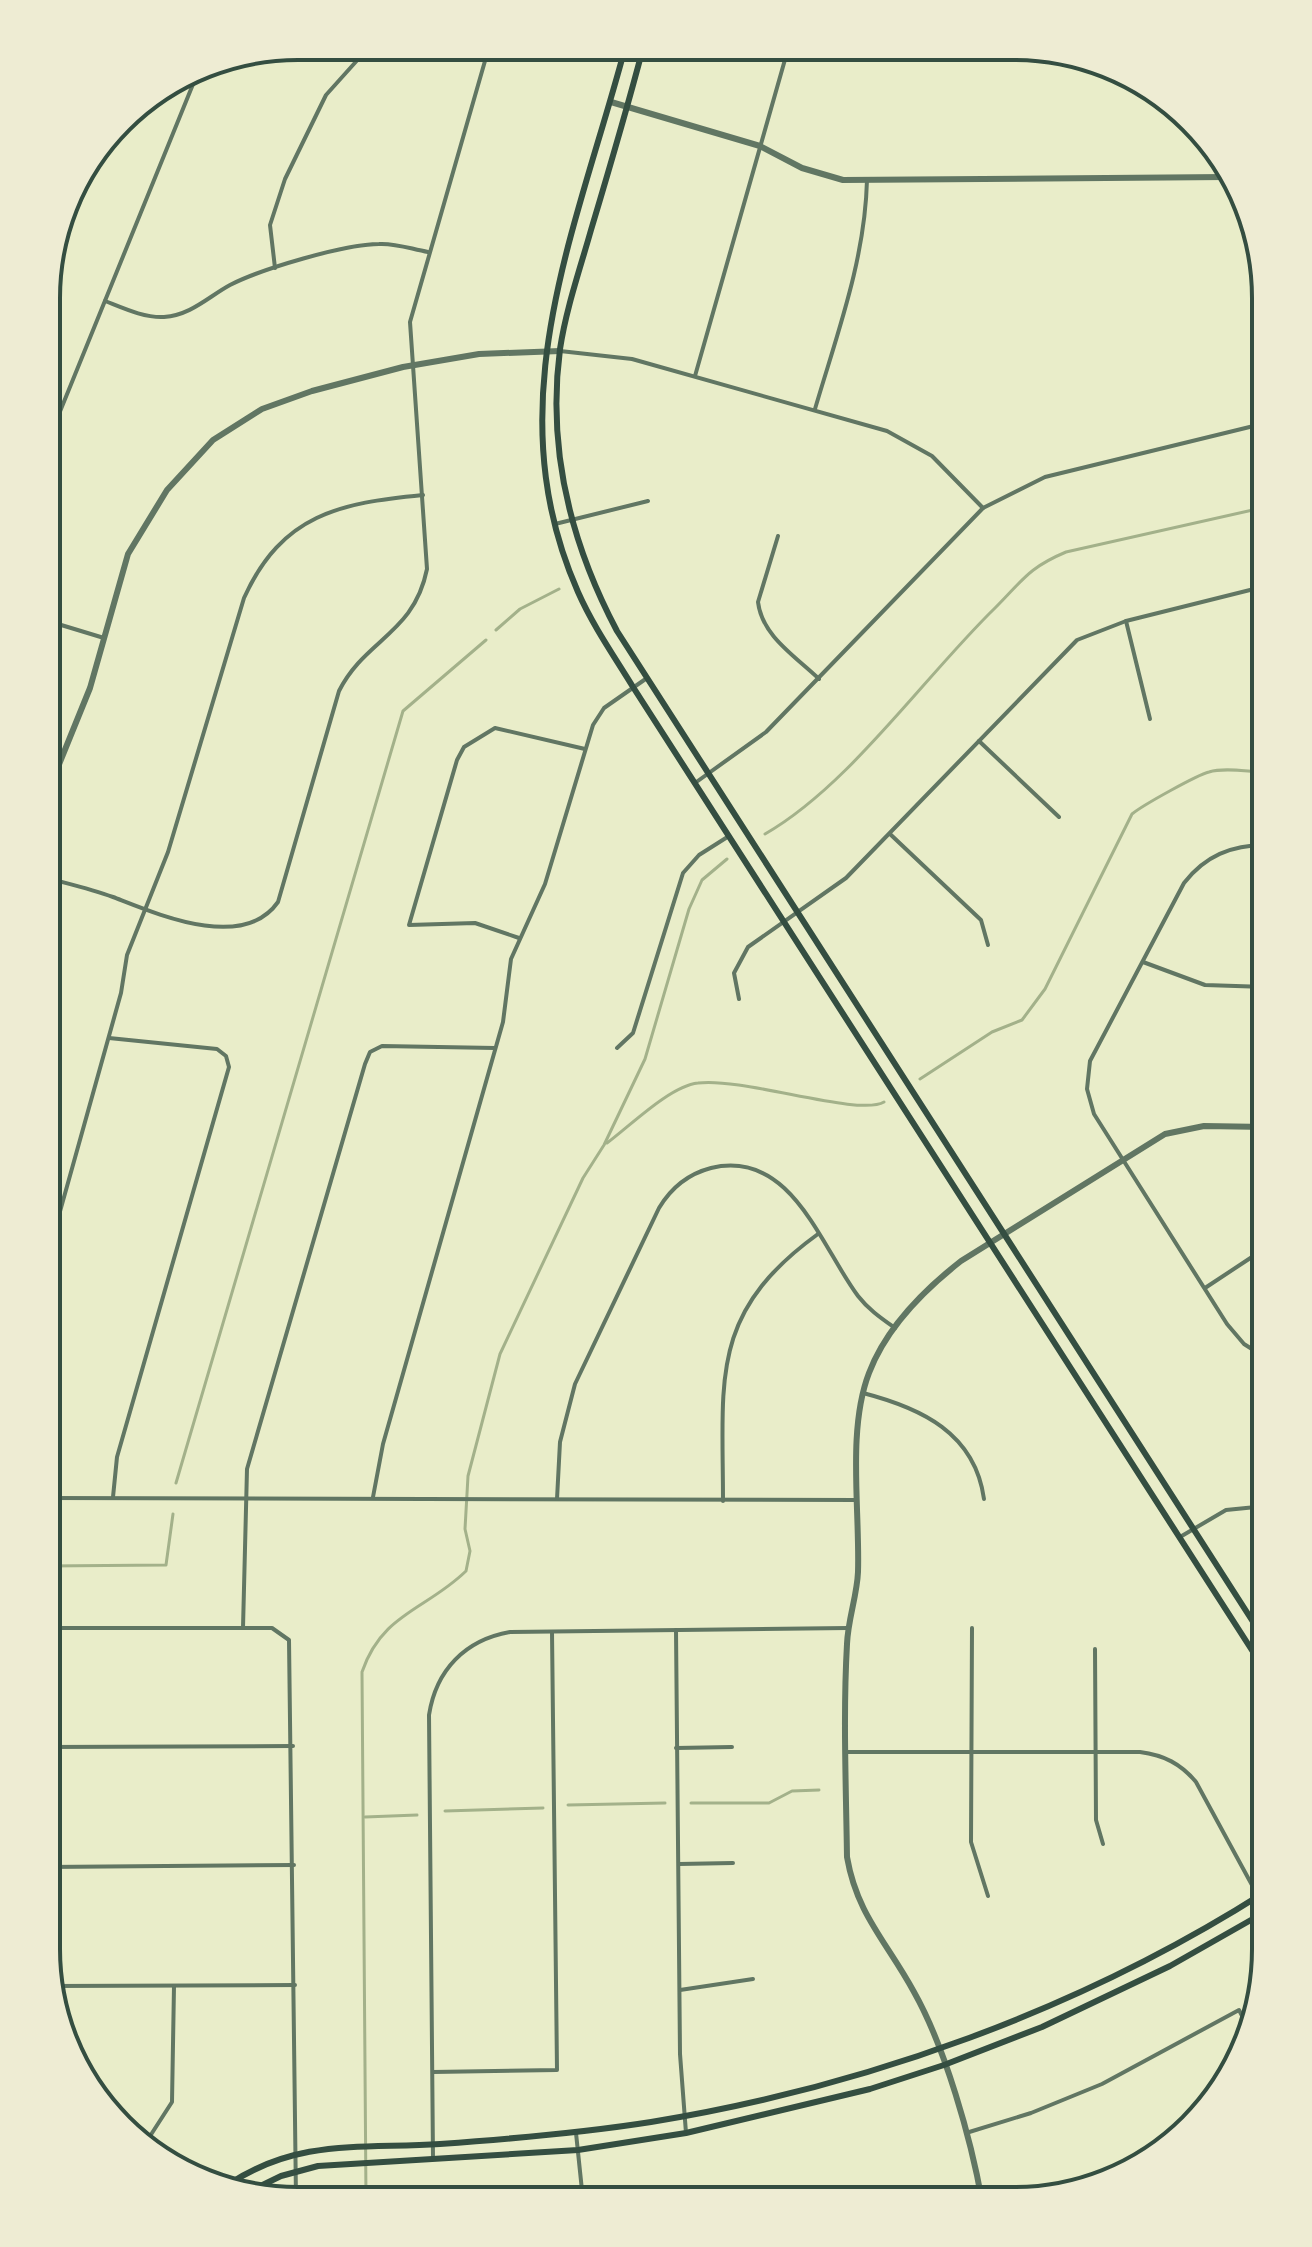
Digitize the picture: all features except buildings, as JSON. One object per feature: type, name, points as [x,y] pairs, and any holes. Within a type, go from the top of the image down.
[{"type":"main road","points":[[622,61],[557,290],[545,351],[541,430],[555,524],[579,594],[633,687],[1251,1649]]},
{"type":"main road","points":[[640,61],[573,294],[560,351],[558,445],[572,519],[601,602],[1251,1619]]},
{"type":"main road","points":[[237,2179],[258,2167],[296,2153],[356,2144],[433,2144],[576,2133],[684,2116],[791,2093],[938,2049],[1098,1983],[1251,1900]]},
{"type":"main road","points":[[265,2185],[296,2171],[356,2162],[433,2161],[578,2150],[686,2133],[809,2105],[944,2065],[1106,1998],[1251,1918]]},
{"type":"street","points":[[695,376],[785,60]]},
{"type":"street","points":[[275,268],[270,225],[285,179],[326,95],[357,61]]},
{"type":"street","points":[[60,882],[111,896],[183,924],[250,923],[265,917],[278,902],[339,691],[354,667],[408,617],[418,601],[427,569],[410,322],[485,61]]},
{"type":"street","points":[[60,412],[193,85]]},
{"type":"street","points":[[611,102],[760,146],[821,176],[867,180],[1219,177]]},
{"type":"street","points":[[815,409],[860,254],[866,226],[867,180]]},
{"type":"street","points":[[105,301],[145,316],[182,314],[232,285],[275,268],[376,243],[428,252]]},
{"type":"street","points":[[60,762],[90,688],[128,554],[167,490],[213,440],[262,409],[312,391],[414,365],[479,354],[560,351],[632,359],[815,409],[904,438],[932,456],[983,508]]},
{"type":"street","points":[[695,783],[754,742],[983,508],[1045,477],[1252,426]]},
{"type":"street","points":[[60,1212],[109,1038],[127,955],[168,852],[244,598],[256,572],[287,537],[330,511],[357,501],[423,495]]},
{"type":"street","points":[[555,524],[648,501]]},
{"type":"street","points":[[778,536],[758,602],[759,613],[768,630],[819,679]]},
{"type":"street","points":[[739,999],[734,973],[738,961],[759,937],[846,878],[1069,647],[1095,630],[1252,590]]},
{"type":"street","points":[[1126,621],[1150,719]]},
{"type":"street","points":[[60,625],[104,638]]},
{"type":"street","points":[[373,1497],[383,1444],[503,1022],[505,981],[545,884],[593,725],[604,708],[647,678]]},
{"type":"street","points":[[520,939],[475,923],[409,925],[457,760],[464,747],[495,728],[585,749]]},
{"type":"street","points":[[979,741],[1059,817]]},
{"type":"street","points":[[890,834],[981,920],[988,945]]},
{"type":"street","points":[[617,1048],[633,1033],[683,873],[699,855],[729,836]]},
{"type":"street","points":[[1251,1347],[1235,1335],[1094,1114],[1087,1076],[1090,1061],[1184,883],[1197,868],[1231,848],[1252,846]]},
{"type":"street","points":[[1143,962],[1205,985],[1252,987]]},
{"type":"street","points":[[109,1038],[217,1049],[226,1056],[229,1067],[122,1442],[113,1497]]},
{"type":"street","points":[[243,1628],[247,1469],[370,1052],[382,1046],[495,1048]]},
{"type":"street","points":[[979,2187],[966,2133],[938,2049],[914,1991],[864,1916],[851,1880],[847,1857],[845,1752],[848,1628],[857,1588],[863,1393],[875,1358],[895,1328],[939,1278],[989,1243],[1122,1158],[1177,1129],[1252,1127]]},
{"type":"street","points":[[557,1499],[560,1442],[575,1384],[659,1208],[671,1191],[695,1173],[716,1167],[757,1170],[792,1194],[863,1302],[895,1328]]},
{"type":"street","points":[[723,1501],[723,1390],[730,1343],[756,1290],[777,1265],[818,1234]]},
{"type":"street","points":[[1205,1288],[1251,1257]]},
{"type":"street","points":[[863,1393],[899,1402],[937,1424],[967,1452],[981,1473],[984,1499]]},
{"type":"street","points":[[60,1498],[859,1500]]},
{"type":"street","points":[[1179,1537],[1233,1508],[1251,1507]]},
{"type":"street","points":[[60,1628],[272,1628],[289,1640],[293,1746],[296,2187]]},
{"type":"street","points":[[433,2161],[429,1715],[434,1694],[448,1667],[474,1644],[510,1632],[848,1628]]},
{"type":"street","points":[[972,1628],[972,1849],[988,1896]]},
{"type":"street","points":[[676,1630],[680,1990],[686,2133]]},
{"type":"street","points":[[433,2072],[557,2070],[552,1632]]},
{"type":"street","points":[[1095,1649],[1096,1820],[1103,1844]]},
{"type":"street","points":[[60,1747],[293,1746]]},
{"type":"street","points":[[676,1748],[732,1747]]},
{"type":"street","points":[[845,1752],[1150,1753],[1183,1768],[1196,1782],[1251,1883]]},
{"type":"street","points":[[679,1864],[733,1863]]},
{"type":"street","points":[[60,1867],[294,1865]]},
{"type":"street","points":[[680,1990],[753,1979]]},
{"type":"street","points":[[64,1986],[295,1985]]},
{"type":"street","points":[[150,2136],[172,2102],[174,1986]]},
{"type":"street","points":[[966,2133],[1031,2113],[1090,2089],[1239,2010],[1242,2015]]},
{"type":"street","points":[[576,2133],[582,2187]]},
{"type":"waterway","points":[[765,834],[796,813],[856,760],[968,636],[1034,569],[1066,552],[1252,510]]},
{"type":"waterway","points":[[496,630],[520,609],[559,589]]},
{"type":"waterway","points":[[176,1483],[403,711],[486,640]]},
{"type":"waterway","points":[[920,1079],[992,1032],[1022,1020],[1045,989],[1132,814],[1209,772],[1252,771]]},
{"type":"waterway","points":[[366,2187],[362,1672],[371,1652],[393,1624],[466,1571],[470,1551],[465,1529],[468,1476],[500,1354],[583,1178],[604,1145],[645,1059],[689,909],[702,880],[727,859]]},
{"type":"waterway","points":[[607,1143],[675,1091],[698,1083],[743,1086],[851,1105],[884,1102]]},
{"type":"waterway","points":[[60,1566],[166,1565],[173,1514]]},
{"type":"waterway","points":[[691,1803],[769,1803],[792,1791],[819,1790]]},
{"type":"waterway","points":[[568,1805],[665,1803]]},
{"type":"waterway","points":[[445,1811],[543,1808]]},
{"type":"waterway","points":[[365,1817],[417,1815]]}]
